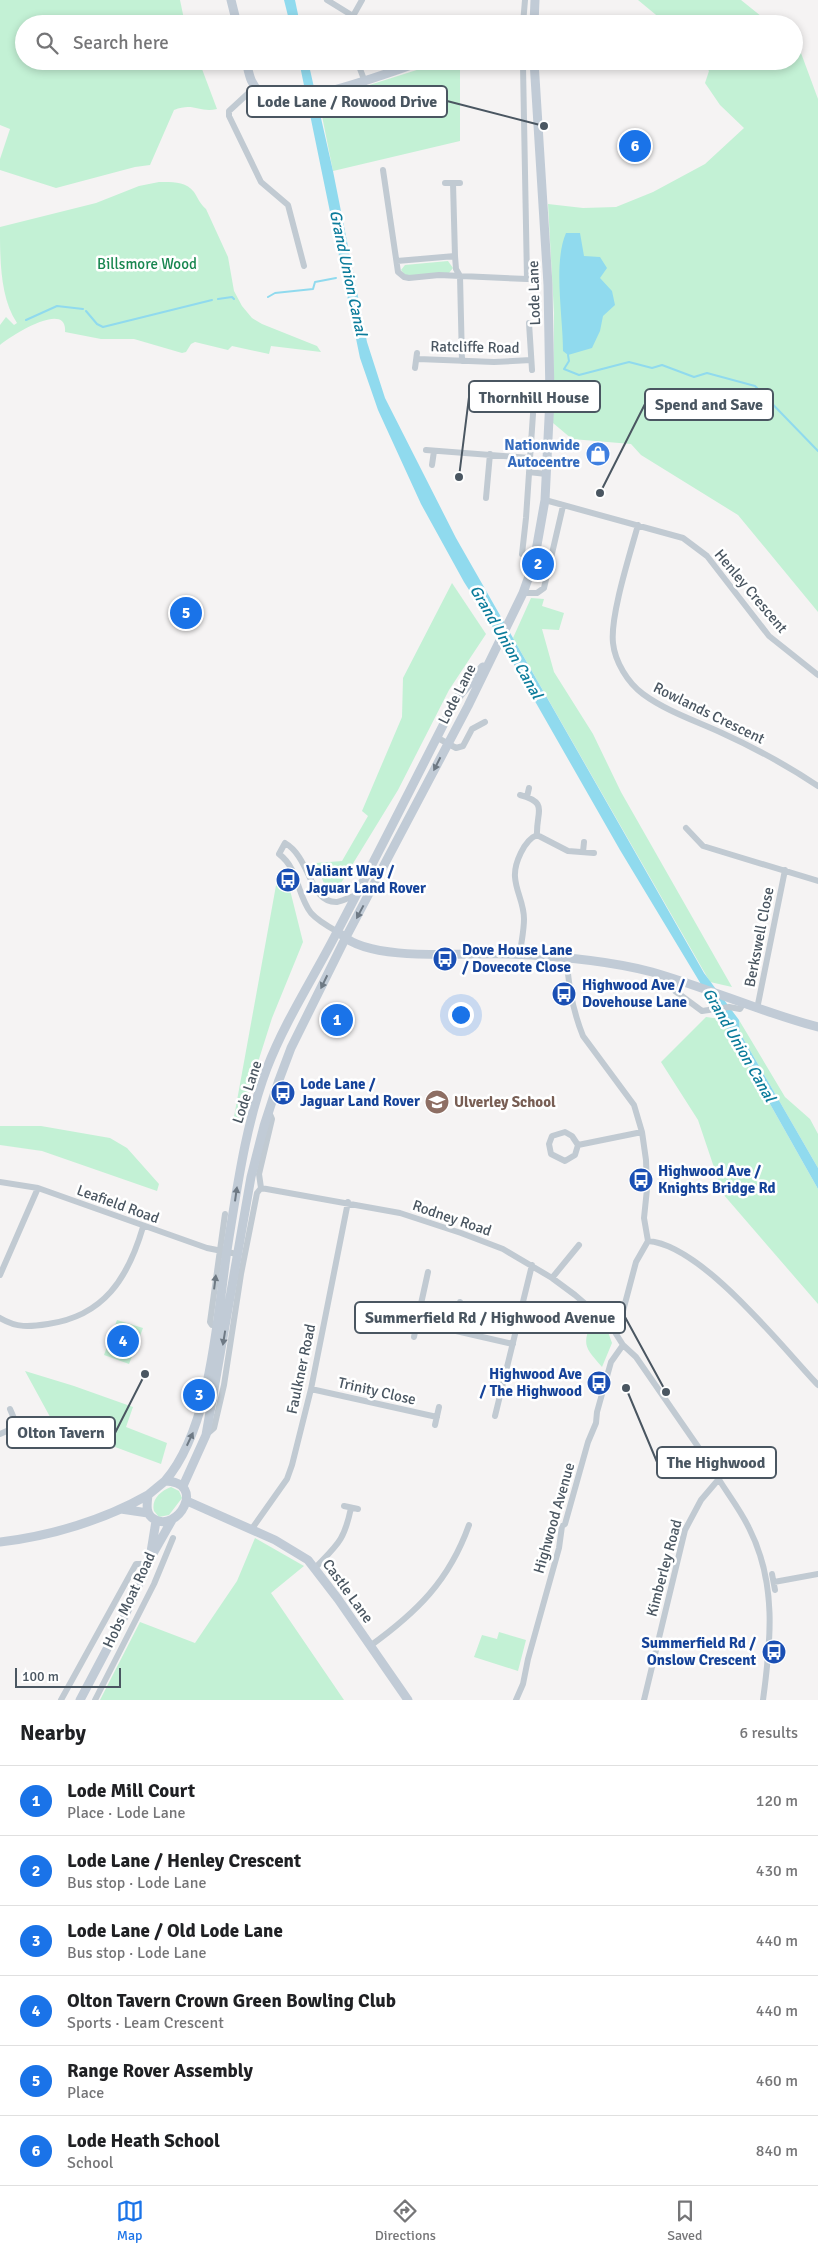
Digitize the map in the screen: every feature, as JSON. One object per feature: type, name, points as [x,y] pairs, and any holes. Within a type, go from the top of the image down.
[{"type":"main road","points":[[231,0],[235,15]]},
{"type":"main road","points":[[534,15],[535,0]]},
{"type":"main road","points":[[248,70],[255,87],[261,93],[275,98],[298,97],[364,82],[398,70]]},
{"type":"main road","name":"Lode Lane","points":[[183,1486],[206,1436],[251,1177],[269,1112],[291,1048],[345,938],[468,706],[523,593],[534,562],[545,500],[550,352],[540,140],[535,70]]},
{"type":"main road","name":"Lode Lane","points":[[165,1481],[177,1468],[194,1430],[208,1372],[216,1325],[223,1251],[250,1121],[267,1068],[280,1039],[338,932],[457,698],[491,657]]},
{"type":"main road","points":[[338,932],[360,946],[387,951],[520,954],[632,968],[676,980],[757,1009],[818,1027]]},
{"type":"main road","points":[[0,1542],[46,1534],[92,1520],[116,1509],[148,1495],[165,1481],[176,1482],[183,1486],[187,1501],[184,1508],[172,1520],[156,1521],[148,1513],[139,1510],[116,1509]]},
{"type":"main road","points":[[148,1495],[148,1513]]},
{"type":"main road","name":"Castle Lane","points":[[187,1501],[294,1550],[315,1568],[408,1700]]},
{"type":"main road","name":"Hobs Moat Road","points":[[80,1700],[126,1613],[149,1560],[172,1520]]},
{"type":"main road","name":"Hobs Moat Road","points":[[149,1560],[156,1521]]},
{"type":"street","points":[[327,0],[351,15]]},
{"type":"street","points":[[354,15],[362,0]]},
{"type":"street","points":[[523,15],[524,0]]},
{"type":"street","points":[[360,70],[364,82]]},
{"type":"street","name":"Lode Lane","points":[[460,276],[527,278],[523,70]]},
{"type":"street","points":[[255,87],[229,111],[229,116],[260,182],[288,205],[304,266]]},
{"type":"street","points":[[524,145],[540,140]]},
{"type":"street","points":[[384,170],[398,272],[404,277],[460,276]]},
{"type":"street","points":[[445,183],[457,183],[455,256],[456,268],[460,276],[462,361]]},
{"type":"street","points":[[397,261],[455,256]]},
{"type":"street","name":"Lode Lane","points":[[529,323],[532,370]]},
{"type":"street","name":"Ratcliffe Road","points":[[416,368],[418,356],[462,361],[531,360]]},
{"type":"street","points":[[522,554],[533,414]]},
{"type":"street","points":[[531,444],[548,445]]},
{"type":"street","points":[[426,450],[530,458]]},
{"type":"street","points":[[432,465],[434,451]]},
{"type":"street","points":[[486,498],[490,454]]},
{"type":"street","points":[[529,472],[546,474]]},
{"type":"street","name":"Henley Crescent","points":[[545,500],[683,538],[707,556],[769,636],[818,676]]},
{"type":"street","points":[[523,593],[537,593],[541,592],[544,588],[563,506]]},
{"type":"street","name":"Rowlands Crescent","points":[[638,525],[613,626],[613,644],[618,662],[631,682],[642,694],[664,707],[733,738],[818,786]]},
{"type":"street","name":"Lode Lane","points":[[436,738],[456,748],[463,746],[472,729],[485,722]]},
{"type":"street","points":[[529,788],[524,796],[534,799],[539,804],[537,834]]},
{"type":"street","name":"Berkswell Close","points":[[686,828],[703,846],[818,881]]},
{"type":"street","points":[[537,834],[568,851],[594,853]]},
{"type":"street","points":[[520,954],[524,919],[522,898],[514,875],[524,845],[529,838],[537,834]]},
{"type":"street","points":[[583,852],[584,842]]},
{"type":"street","points":[[338,932],[311,913],[295,874],[285,859],[279,854],[284,843],[295,850],[302,859],[317,894],[326,901],[338,902],[356,895]]},
{"type":"street","name":"Berkswell Close","points":[[757,1009],[785,870]]},
{"type":"street","points":[[567,959],[570,996],[583,1036],[628,1095],[634,1105],[642,1132],[646,1180],[645,1227],[648,1241],[636,1262],[623,1310],[611,1326]]},
{"type":"street","points":[[676,980],[675,991],[704,1011],[729,1007],[740,1009],[743,1004]]},
{"type":"street","name":"Lode Lane","points":[[206,1436],[214,1428],[224,1385],[241,1274],[257,1193],[261,1188],[259,1174],[272,1119],[269,1112]]},
{"type":"street","points":[[565,1132],[572,1136],[578,1145],[575,1154],[564,1161],[551,1154],[549,1144],[552,1136],[565,1132]]},
{"type":"street","points":[[578,1145],[642,1132]]},
{"type":"street","name":"Leafield Road","points":[[0,1182],[38,1188],[143,1226],[237,1254]]},
{"type":"street","points":[[0,1275],[38,1188]]},
{"type":"street","name":"Rodney Road","points":[[261,1188],[348,1202],[400,1213],[444,1226],[503,1249],[552,1278],[611,1326],[623,1345],[636,1357],[710,1464],[718,1480],[734,1500],[761,1556],[767,1581],[771,1612],[771,1630],[763,1700]]},
{"type":"street","name":"Faulkner Road","points":[[251,1530],[287,1479],[292,1465],[311,1389],[348,1202]]},
{"type":"street","points":[[223,1251],[225,1214]]},
{"type":"street","points":[[0,1318],[10,1324],[23,1327],[61,1322],[82,1314],[102,1301],[116,1288],[128,1268],[143,1226]]},
{"type":"street","points":[[648,1241],[670,1248],[701,1266],[730,1292],[818,1385]]},
{"type":"street","points":[[552,1278],[579,1245]]},
{"type":"street","points":[[495,1416],[532,1265]]},
{"type":"street","points":[[414,1337],[428,1272]]},
{"type":"street","points":[[454,1330],[460,1302]]},
{"type":"street","points":[[417,1322],[513,1344]]},
{"type":"street","name":"Highwood Avenue","points":[[516,1700],[559,1548],[562,1526],[588,1442],[596,1423],[597,1412],[611,1362],[623,1345]]},
{"type":"street","name":"Trinity Close","points":[[311,1389],[437,1417]]},
{"type":"street","points":[[435,1425],[439,1407]]},
{"type":"street","points":[[10,1409],[22,1437]]},
{"type":"street","points":[[0,1434],[18,1426]]},
{"type":"street","name":"Kimberley Road","points":[[644,1700],[685,1530],[700,1500],[718,1480]]},
{"type":"street","points":[[315,1568],[342,1539],[346,1531],[351,1508]]},
{"type":"street","points":[[370,1646],[421,1605],[438,1586],[457,1552],[469,1525]]},
{"type":"street","name":"Hobs Moat Road","points":[[95,1700],[154,1584],[173,1538]]},
{"type":"street","points":[[61,1700],[136,1564],[149,1560]]},
{"type":"street","points":[[772,1574],[775,1590]]},
{"type":"street","points":[[774,1582],[818,1574]]},
{"type":"green space","points":[[0,0],[180,0],[183,15],[15,15],[15,70],[202,70],[217,109],[205,110],[187,107],[174,110],[150,165],[135,167],[56,188],[0,170],[0,159],[10,129],[0,125]]},
{"type":"green space","points":[[638,0],[741,0],[760,15],[656,15]]},
{"type":"green space","points":[[803,58],[818,99],[818,612],[738,515],[641,455],[631,444],[572,439],[553,423],[554,313],[548,204],[583,208],[616,207],[653,192],[705,164],[744,128],[720,105],[705,83],[709,71],[803,70]]},
{"type":"green space","points":[[417,70],[460,70],[460,141],[333,171],[319,101]]},
{"type":"green space","name":"Billsmore Wood","points":[[159,182],[178,183],[191,188],[206,209],[228,257],[234,291],[242,306],[252,318],[262,324],[317,346],[321,352],[271,346],[269,354],[232,346],[228,350],[195,342],[191,344],[186,352],[182,353],[134,339],[101,339],[65,332],[63,323],[57,319],[37,323],[0,345],[0,325],[6,317],[14,325],[17,323],[11,313],[4,290],[0,227],[96,203],[139,186]]},
{"type":"green space","points":[[448,261],[453,268],[449,273],[406,276],[401,270],[405,265]]},
{"type":"green space","points":[[452,583],[486,634],[449,690],[398,790],[338,888],[325,886],[316,863],[342,861],[368,816],[362,811],[402,717],[403,678]]},
{"type":"green space","points":[[531,598],[544,599],[542,606],[564,613],[559,630],[542,629],[554,672],[593,734],[621,792],[732,987],[710,982],[513,638]]},
{"type":"green space","points":[[277,880],[289,886],[303,942],[272,1018],[240,1119],[234,1117]]},
{"type":"green space","points":[[706,1017],[722,1019],[818,1189],[818,1304],[723,1194],[698,1120],[661,1062]]},
{"type":"green space","points":[[739,1020],[785,1097],[810,1119],[818,1134],[818,1168],[740,1033]]},
{"type":"green space","points":[[0,1126],[41,1126],[110,1138],[127,1148],[159,1184],[157,1191],[42,1151],[0,1145]]},
{"type":"green space","points":[[592,1319],[608,1332],[612,1343],[602,1367],[586,1345]]},
{"type":"green space","points":[[117,1320],[143,1328],[129,1364],[104,1355]]},
{"type":"green space","points":[[25,1371],[133,1407],[126,1427],[167,1443],[161,1464],[88,1437],[67,1448]]},
{"type":"green space","points":[[171,1487],[179,1491],[182,1498],[169,1515],[159,1517],[153,1507],[155,1500],[160,1493]]},
{"type":"green space","points":[[255,1538],[304,1566],[271,1593],[344,1700],[100,1700],[140,1622],[195,1643],[237,1581]]},
{"type":"green space","points":[[499,1632],[526,1640],[518,1671],[474,1657],[482,1635],[497,1639]]},
{"type":"water","points":[[284,0],[295,0],[298,15],[288,15]]},
{"type":"water","name":"Grand Union Canal","points":[[301,70],[310,70],[333,171],[367,342],[385,398],[456,538],[704,973],[739,1020],[740,1033],[818,1168],[818,1189],[722,1019],[620,850],[508,654],[506,643],[492,626],[464,582],[421,504],[378,410],[360,358]]},
{"type":"water","points":[[566,233],[580,233],[584,256],[600,257],[607,268],[600,278],[612,291],[615,305],[603,316],[600,331],[592,348],[568,355],[563,351],[559,274],[562,245]]},
{"type":"waterway","name":"Grand Union Canal","points":[[268,297],[275,293],[313,289],[315,282],[336,278]]},
{"type":"waterway","points":[[218,299],[232,297],[234,299]]},
{"type":"waterway","points":[[86,311],[97,324],[103,327],[212,300]]},
{"type":"waterway","points":[[26,320],[57,306],[83,309]]},
{"type":"waterway","points":[[568,355],[569,361],[564,369],[579,375],[629,362],[652,368],[662,365],[694,377],[707,373],[755,386],[818,451]]},
{"type":"place","name":"Lode Lane / Rowood Drive","points":[[544,126]]},
{"type":"place","name":"Lode Heath School","points":[[635,146]]},
{"type":"place","name":"Nationwide Autocentre","points":[[598,454]]},
{"type":"place","name":"Thornhill House","points":[[459,477]]},
{"type":"place","name":"Spend and Save","points":[[600,493]]},
{"type":"place","name":"Lode Lane / Henley Crescent","points":[[538,564]]},
{"type":"place","name":"Range Rover Assembly","points":[[186,613]]},
{"type":"place","name":"Valiant Way / Jaguar Land Rover","points":[[288,880]]},
{"type":"place","name":"Dove House Lane / Dovecote Close","points":[[445,959]]},
{"type":"place","name":"Highwood Ave / Dovehouse Lane","points":[[564,994]]},
{"type":"place","name":"Lode Mill Court","points":[[337,1020]]},
{"type":"place","name":"Lode Lane / Jaguar Land Rover","points":[[283,1093]]},
{"type":"place","name":"Ulverley School","points":[[437,1102]]},
{"type":"place","name":"Highwood Ave / Knights Bridge Rd","points":[[641,1180]]},
{"type":"place","name":"Olton Tavern Crown Green Bowling Club","points":[[123,1341]]},
{"type":"place","name":"Olton Tavern","points":[[145,1374]]},
{"type":"place","name":"Highwood Ave / The Highwood","points":[[599,1383]]},
{"type":"place","name":"The Highwood","points":[[626,1388]]},
{"type":"place","name":"Summerfield Rd / Highwood Avenue","points":[[666,1392]]},
{"type":"place","name":"Lode Lane / Old Lode Lane","points":[[199,1395]]},
{"type":"place","name":"Summerfield Rd / Onslow Crescent","points":[[774,1652]]}]
